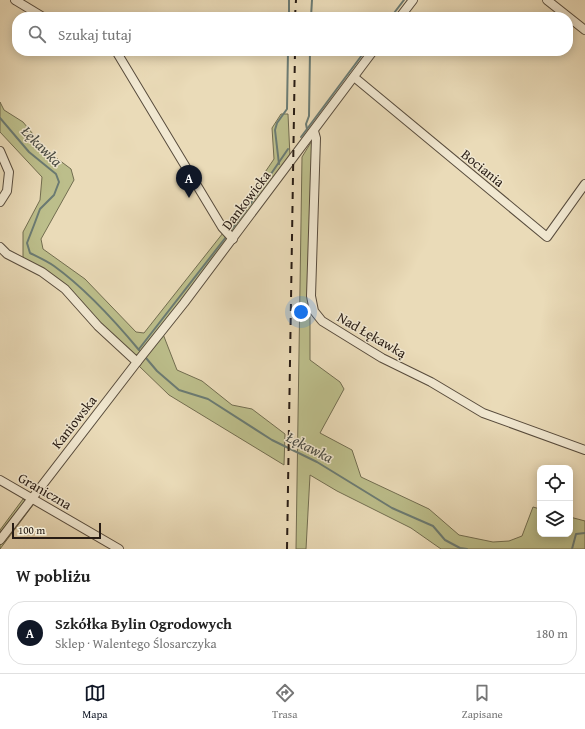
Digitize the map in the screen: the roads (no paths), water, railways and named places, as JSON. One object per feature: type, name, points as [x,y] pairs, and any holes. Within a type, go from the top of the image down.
[{"type":"street","points":[[15,0],[35,12]]},
{"type":"street","points":[[404,12],[413,0]]},
{"type":"street","points":[[546,0],[562,12]]},
{"type":"street","points":[[573,21],[585,30]]},
{"type":"street","points":[[119,56],[222,227],[233,239]]},
{"type":"street","name":"Dankowicka","points":[[137,362],[233,239],[369,56]]},
{"type":"street","name":"Bociania","points":[[354,77],[547,237],[585,184]]},
{"type":"street","name":"Nad Łękawką","points":[[314,132],[316,138],[311,296],[312,307],[316,315],[331,328],[382,358],[431,382],[483,413],[585,450]]},
{"type":"street","points":[[0,151],[9,172],[7,191],[0,202]]},
{"type":"street","points":[[0,247],[7,254],[42,272],[65,289],[98,326],[137,362]]},
{"type":"street","name":"Kaniowska","points":[[0,540],[137,362]]},
{"type":"street","name":"Graniczna","points":[[0,480],[119,549]]},
{"type":"waterway","points":[[289,0],[289,12]]},
{"type":"waterway","points":[[311,12],[312,0]]},
{"type":"waterway","points":[[395,12],[404,0]]},
{"type":"waterway","points":[[279,164],[275,130],[277,123],[287,109],[288,56]]},
{"type":"waterway","points":[[301,137],[307,129],[306,124],[309,116],[310,56]]},
{"type":"waterway","points":[[307,129],[361,56]]},
{"type":"waterway","name":"Łękawka","points":[[0,118],[29,152],[56,174],[59,182],[54,195],[40,209],[27,243],[30,253],[51,264],[66,275],[110,316],[139,350]]},
{"type":"waterway","points":[[249,206],[288,149]]},
{"type":"waterway","points":[[232,229],[246,210]]},
{"type":"waterway","points":[[139,349],[226,237]]},
{"type":"waterway","name":"Łękawka","points":[[146,358],[157,371],[179,390],[208,399],[272,440],[317,462],[392,508],[433,526],[445,540],[460,548],[467,549]]},
{"type":"waterway","name":"Łękawka","points":[[572,549],[576,534],[585,533]]},
{"type":"railway","points":[[295,12],[296,0]]},
{"type":"railway","points":[[287,549],[295,56]]},
{"type":"place","name":"Szkółka Bylin Ogrodowych","points":[[189,198]]}]
